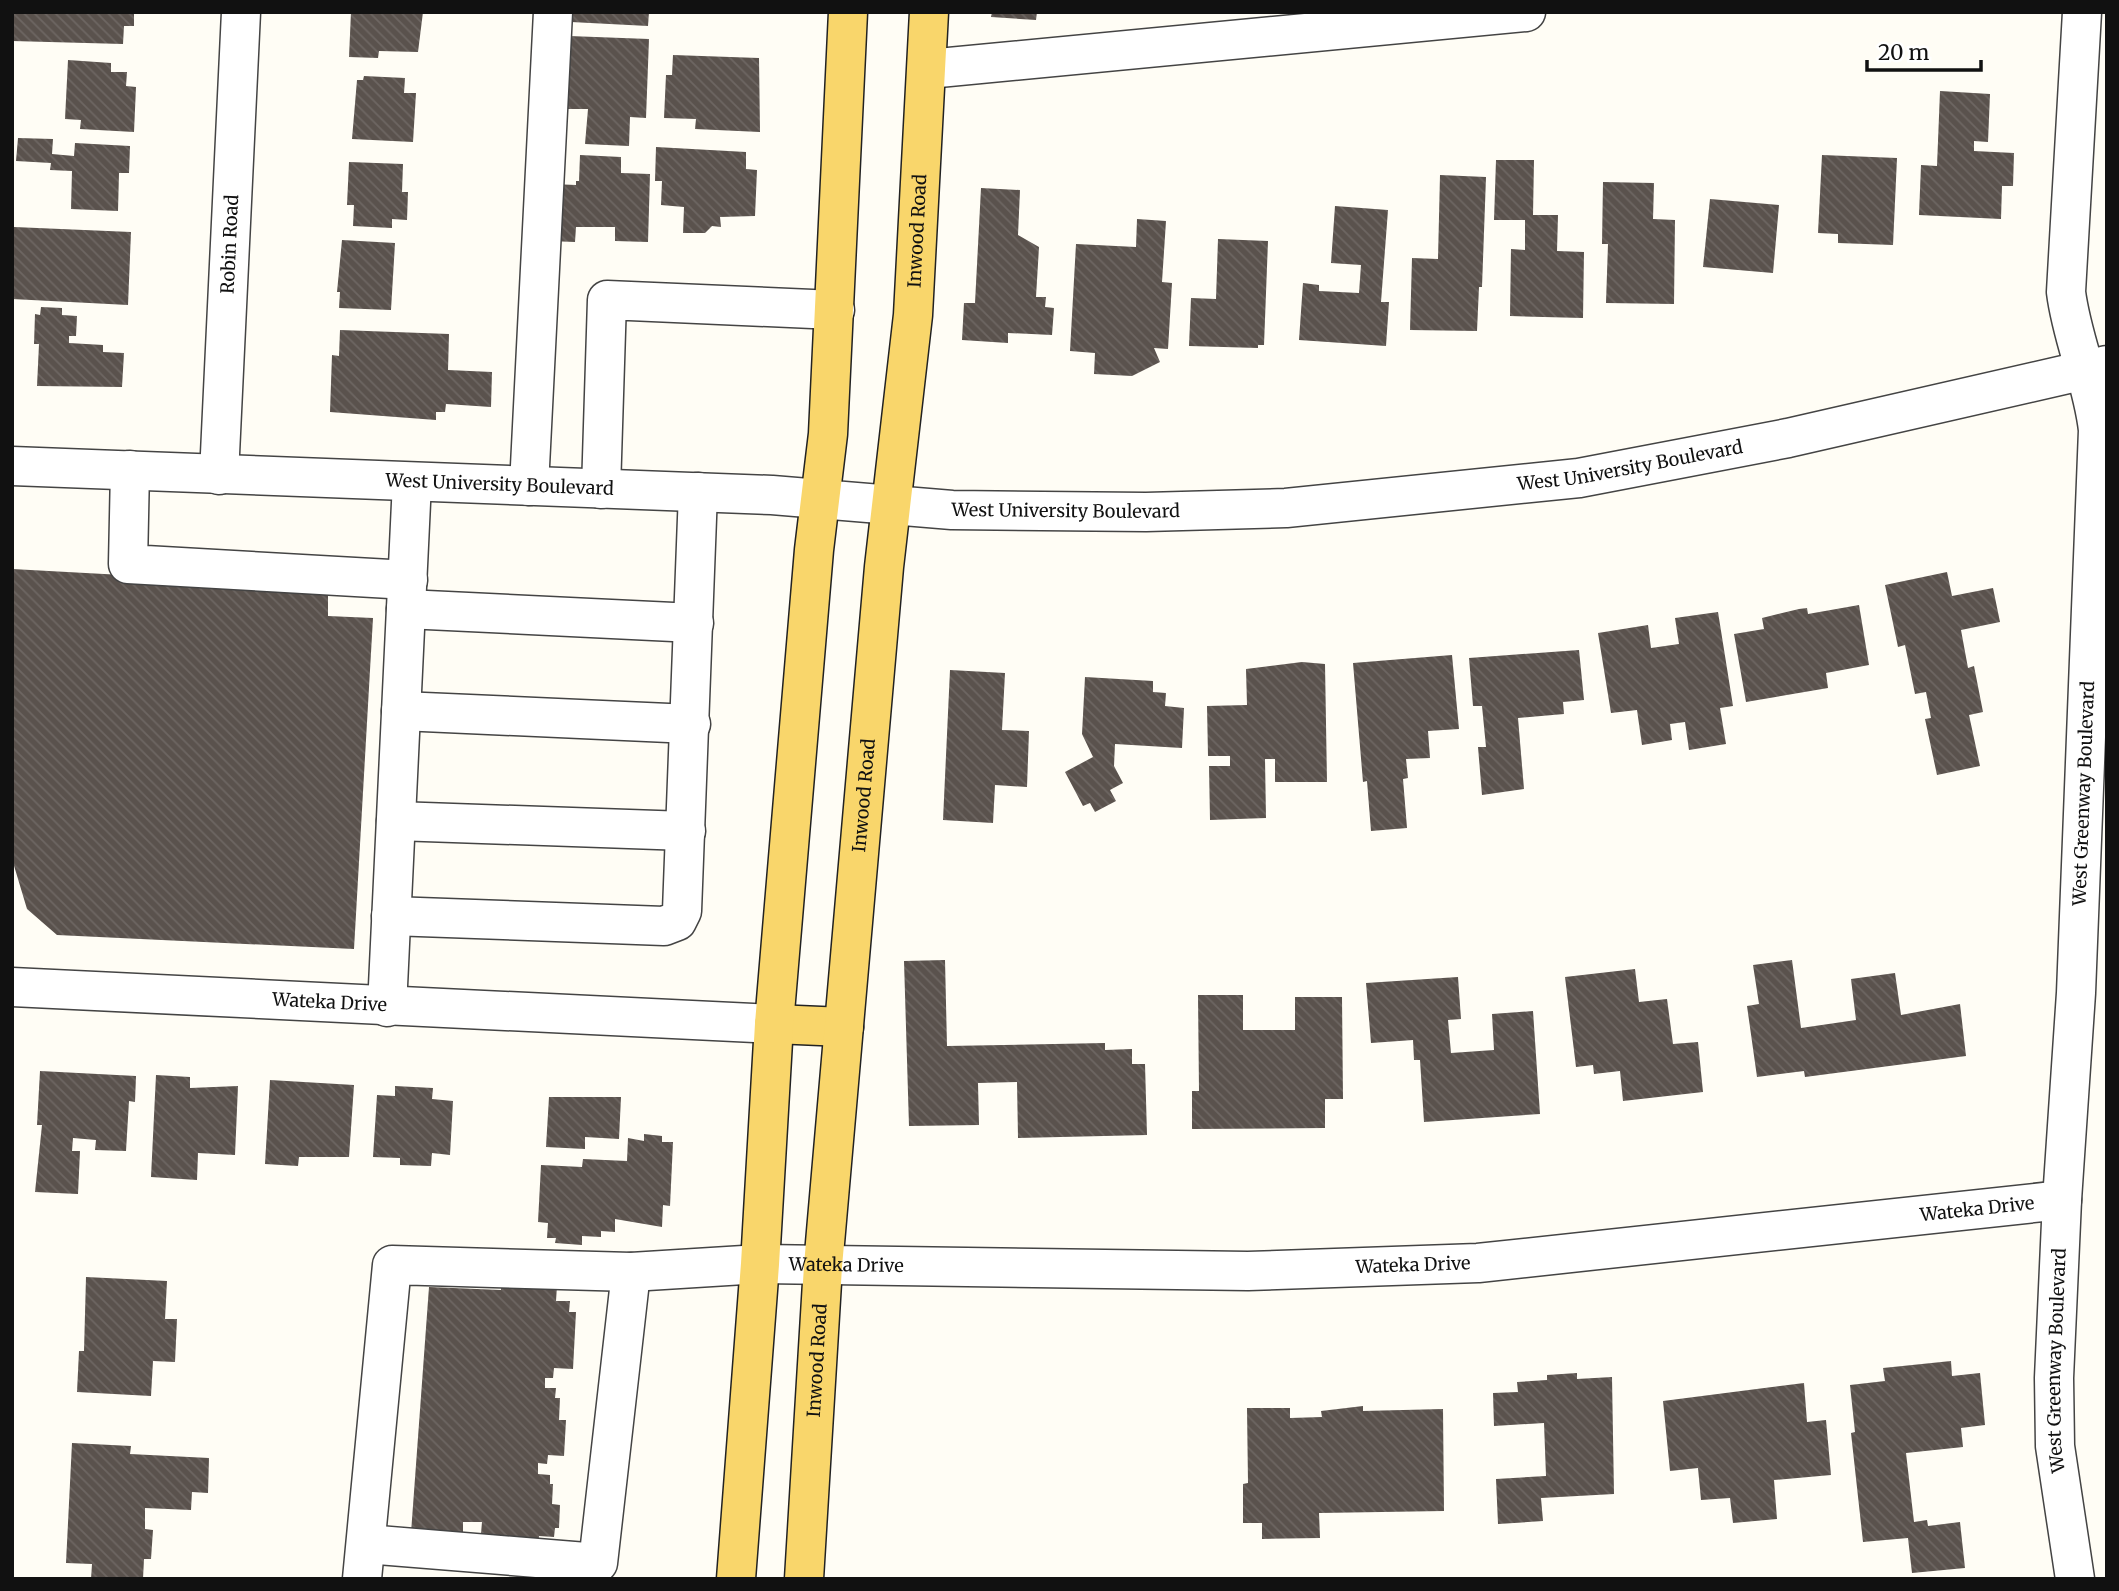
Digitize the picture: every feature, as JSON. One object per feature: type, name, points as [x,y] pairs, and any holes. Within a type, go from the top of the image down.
[{"type":"main road","points":[[736,1579],[760,1264],[774,1024],[828,434],[848,12]]},
{"type":"main road","name":"Inwood Road","points":[[804,1579],[823,1266],[892,506],[913,315],[929,12]]},
{"type":"main road","points":[[774,1024],[844,1027]]},
{"type":"street","name":"Robin Road","points":[[219,475],[241,12]]},
{"type":"street","points":[[528,486],[553,12]]},
{"type":"street","points":[[928,69],[1526,12]]},
{"type":"street","name":"West Greenway Boulevard","points":[[2075,1579],[2055,1446],[2054,1378],[2062,1200],[2091,993],[2098,430],[2096,367],[2069,314],[2066,292],[2082,12]]},
{"type":"street","points":[[601,489],[607,300],[835,310]]},
{"type":"street","name":"West University Boulevard","points":[[12,466],[698,492],[892,506],[1146,512],[1286,508],[1455,493],[1579,478],[1788,438],[2096,367]]},
{"type":"street","points":[[130,470],[128,564],[694,623]]},
{"type":"street","points":[[387,1007],[412,482]]},
{"type":"street","points":[[391,916],[664,926],[677,921],[682,911],[686,831],[698,492]]},
{"type":"street","points":[[401,711],[691,724]]},
{"type":"street","points":[[396,821],[686,831]]},
{"type":"street","name":"Wateka Drive","points":[[12,987],[774,1024]]},
{"type":"street","name":"Wateka Drive","points":[[364,1562],[392,1265],[631,1272],[760,1264],[1248,1271],[1478,1263],[2062,1200]]},
{"type":"street","points":[[364,1562],[598,1563],[631,1272]]},
{"type":"building","points":[[12,12],[134,12],[134,26],[124,26],[123,44],[12,41]]},
{"type":"building","points":[[351,12],[423,12],[418,52],[379,51],[378,58],[349,57]]},
{"type":"building","points":[[571,12],[649,12],[648,26],[571,22]]},
{"type":"building","points":[[992,12],[1037,12],[1036,20],[991,17]]},
{"type":"building","points":[[569,36],[649,39],[646,118],[630,117],[629,146],[585,144],[588,109],[567,109]]},
{"type":"building","points":[[673,55],[759,58],[760,132],[695,129],[696,119],[664,118],[666,75],[672,75]]},
{"type":"building","points":[[68,60],[111,63],[111,72],[127,72],[126,86],[136,87],[134,132],[80,129],[81,120],[65,119]]},
{"type":"building","points":[[364,76],[405,78],[404,93],[416,93],[413,142],[352,139],[357,80],[363,80]]},
{"type":"building","points":[[1940,91],[1990,94],[1988,142],[1974,141],[1974,151],[2014,153],[2013,186],[2002,186],[2001,219],[1919,215],[1921,165],[1937,166]]},
{"type":"building","points":[[18,138],[53,139],[52,154],[74,156],[75,143],[130,146],[129,173],[119,173],[118,211],[71,209],[72,171],[50,170],[51,163],[16,161]]},
{"type":"building","points":[[656,147],[746,152],[746,169],[757,170],[755,216],[720,217],[721,227],[712,226],[705,233],[683,233],[684,207],[661,205],[662,181],[655,181]]},
{"type":"building","points":[[580,155],[621,157],[621,173],[650,174],[648,242],[615,241],[615,227],[576,227],[575,242],[549,241],[552,184],[576,185],[576,181],[579,181]]},
{"type":"building","points":[[1822,155],[1897,158],[1893,245],[1838,243],[1838,234],[1818,233]]},
{"type":"building","points":[[1496,160],[1534,160],[1533,215],[1558,215],[1557,251],[1584,252],[1583,318],[1510,316],[1511,249],[1525,250],[1525,220],[1494,220]]},
{"type":"building","points":[[349,162],[403,164],[402,192],[408,192],[407,220],[392,219],[392,228],[353,226],[354,205],[347,205]]},
{"type":"building","points":[[1440,175],[1486,177],[1482,287],[1479,287],[1477,331],[1410,330],[1412,258],[1438,259]]},
{"type":"building","points":[[1603,182],[1654,183],[1653,219],[1675,220],[1674,304],[1606,303],[1608,244],[1602,244]]},
{"type":"building","points":[[981,188],[1020,190],[1018,235],[1039,247],[1036,297],[1046,297],[1045,307],[1054,308],[1052,335],[1008,333],[1008,343],[962,340],[964,303],[975,303]]},
{"type":"building","points":[[1710,199],[1779,205],[1773,273],[1703,267]]},
{"type":"building","points":[[1335,206],[1388,210],[1381,302],[1389,302],[1386,346],[1299,340],[1303,283],[1319,285],[1319,291],[1359,293],[1361,265],[1331,263]]},
{"type":"building","points":[[1137,219],[1166,221],[1162,282],[1172,283],[1168,349],[1154,348],[1160,362],[1132,376],[1094,374],[1095,353],[1070,351],[1076,244],[1136,247]]},
{"type":"building","points":[[14,227],[131,232],[128,305],[12,299]]},
{"type":"building","points":[[1218,239],[1268,241],[1264,345],[1258,345],[1258,348],[1189,346],[1191,298],[1216,299]]},
{"type":"building","points":[[342,240],[395,243],[391,310],[339,308],[340,292],[337,292]]},
{"type":"building","points":[[41,307],[62,308],[62,315],[77,316],[76,336],[69,336],[69,343],[103,345],[103,352],[124,353],[122,387],[37,386],[39,344],[34,344],[35,314],[40,315]]},
{"type":"building","points":[[340,330],[449,334],[448,370],[492,372],[491,407],[446,404],[445,412],[436,412],[436,420],[330,412],[332,355],[339,356]]},
{"type":"building","points":[[12,569],[328,586],[328,616],[373,618],[354,949],[57,935],[27,909],[12,859]]},
{"type":"building","points":[[1947,572],[1952,596],[1993,588],[2000,622],[1961,630],[1968,668],[1974,666],[1983,712],[1969,715],[1980,766],[1937,775],[1925,719],[1931,718],[1926,692],[1915,694],[1905,645],[1898,647],[1885,585]]},
{"type":"building","points":[[1859,605],[1869,665],[1826,673],[1828,688],[1746,702],[1734,634],[1764,629],[1762,618],[1799,609],[1807,608],[1808,614]]},
{"type":"building","points":[[1718,612],[1733,706],[1720,708],[1726,744],[1689,750],[1685,722],[1670,724],[1672,740],[1642,745],[1637,710],[1611,713],[1598,633],[1648,625],[1651,648],[1679,644],[1675,618]]},
{"type":"building","points":[[1579,650],[1584,700],[1563,702],[1564,714],[1518,718],[1524,789],[1482,795],[1478,747],[1486,747],[1482,706],[1473,706],[1469,658]]},
{"type":"building","points":[[1452,655],[1459,729],[1428,731],[1430,758],[1406,759],[1408,778],[1403,779],[1407,828],[1371,831],[1367,781],[1363,782],[1353,663]]},
{"type":"building","points":[[1302,662],[1325,664],[1327,782],[1275,782],[1275,759],[1265,759],[1266,818],[1210,820],[1209,766],[1230,766],[1230,756],[1208,756],[1207,706],[1247,705],[1246,669]]},
{"type":"building","points":[[950,670],[1005,673],[1002,730],[1029,731],[1027,787],[995,785],[993,823],[943,820]]},
{"type":"building","points":[[1085,677],[1153,681],[1153,692],[1166,693],[1165,706],[1184,708],[1182,748],[1115,744],[1114,766],[1123,783],[1110,790],[1116,801],[1095,812],[1090,803],[1083,806],[1065,772],[1093,757],[1082,734]]},
{"type":"building","points":[[945,960],[947,1046],[1105,1043],[1105,1050],[1132,1049],[1132,1064],[1145,1064],[1147,1135],[1018,1138],[1017,1082],[978,1083],[979,1125],[909,1126],[904,961]]},
{"type":"building","points":[[1792,960],[1801,1028],[1856,1020],[1851,979],[1895,973],[1901,1015],[1960,1004],[1966,1056],[1805,1077],[1804,1071],[1757,1077],[1747,1006],[1759,1004],[1753,965]]},
{"type":"building","points":[[1635,969],[1639,1002],[1667,999],[1673,1044],[1698,1042],[1703,1092],[1623,1101],[1620,1071],[1594,1074],[1593,1065],[1576,1067],[1565,977]]},
{"type":"building","points":[[1458,977],[1461,1019],[1448,1020],[1451,1053],[1494,1050],[1492,1014],[1533,1011],[1540,1114],[1424,1122],[1420,1060],[1414,1060],[1413,1040],[1371,1043],[1366,983]]},
{"type":"building","points":[[1198,995],[1243,995],[1243,1030],[1295,1030],[1295,997],[1342,997],[1343,1099],[1325,1099],[1325,1128],[1192,1129],[1192,1091],[1199,1091]]},
{"type":"building","points":[[40,1071],[136,1076],[135,1102],[129,1101],[126,1151],[95,1150],[96,1140],[73,1138],[72,1151],[80,1151],[78,1194],[35,1192],[42,1125],[37,1125]]},
{"type":"building","points":[[156,1075],[190,1077],[190,1088],[238,1086],[235,1155],[198,1153],[197,1180],[151,1177]]},
{"type":"building","points":[[270,1080],[354,1085],[349,1157],[299,1157],[298,1166],[265,1164]]},
{"type":"building","points":[[395,1086],[433,1088],[432,1099],[453,1101],[450,1155],[432,1153],[431,1166],[400,1165],[400,1158],[373,1157],[377,1095],[395,1096]]},
{"type":"building","points":[[549,1097],[621,1097],[619,1139],[585,1137],[585,1149],[546,1147]]},
{"type":"building","points":[[644,1134],[662,1136],[662,1142],[673,1142],[670,1206],[663,1205],[662,1227],[615,1219],[615,1232],[601,1231],[601,1237],[582,1236],[582,1245],[555,1243],[556,1238],[547,1238],[548,1223],[538,1222],[541,1165],[582,1167],[583,1159],[627,1161],[628,1138],[644,1141]]},
{"type":"building","points":[[86,1277],[167,1281],[165,1319],[177,1319],[175,1362],[153,1361],[151,1396],[77,1392],[79,1351],[84,1351]]},
{"type":"building","points":[[501,1284],[557,1286],[556,1301],[570,1301],[569,1312],[576,1312],[573,1369],[554,1368],[553,1378],[545,1378],[545,1388],[556,1388],[555,1398],[560,1398],[559,1420],[566,1420],[564,1456],[548,1455],[547,1464],[538,1463],[538,1474],[550,1475],[550,1484],[553,1484],[552,1504],[560,1505],[559,1528],[555,1528],[554,1537],[539,1536],[538,1549],[480,1545],[482,1522],[463,1522],[463,1535],[411,1533],[429,1287],[501,1290]]},
{"type":"building","points":[[1951,1361],[1952,1376],[1980,1373],[1985,1425],[1961,1428],[1963,1447],[1906,1453],[1914,1522],[1927,1520],[1928,1526],[1960,1522],[1965,1568],[1912,1573],[1908,1538],[1863,1542],[1851,1433],[1855,1432],[1850,1385],[1885,1381],[1883,1368]]},
{"type":"building","points":[[1577,1373],[1577,1379],[1612,1377],[1614,1494],[1541,1498],[1543,1521],[1498,1524],[1496,1479],[1546,1476],[1544,1423],[1494,1426],[1493,1393],[1518,1392],[1517,1382],[1547,1380],[1547,1375]]},
{"type":"building","points":[[1804,1383],[1807,1422],[1826,1420],[1831,1475],[1774,1480],[1777,1519],[1733,1523],[1730,1498],[1701,1500],[1698,1468],[1670,1471],[1663,1401]]},
{"type":"building","points":[[1363,1406],[1363,1411],[1443,1409],[1444,1511],[1319,1513],[1320,1538],[1262,1539],[1262,1523],[1243,1523],[1243,1484],[1248,1483],[1247,1408],[1290,1408],[1290,1418],[1322,1417],[1321,1411]]},
{"type":"building","points":[[72,1443],[131,1446],[130,1454],[209,1458],[208,1493],[192,1492],[191,1510],[145,1508],[145,1529],[153,1530],[151,1559],[144,1559],[143,1579],[91,1579],[92,1564],[66,1563]]}]
